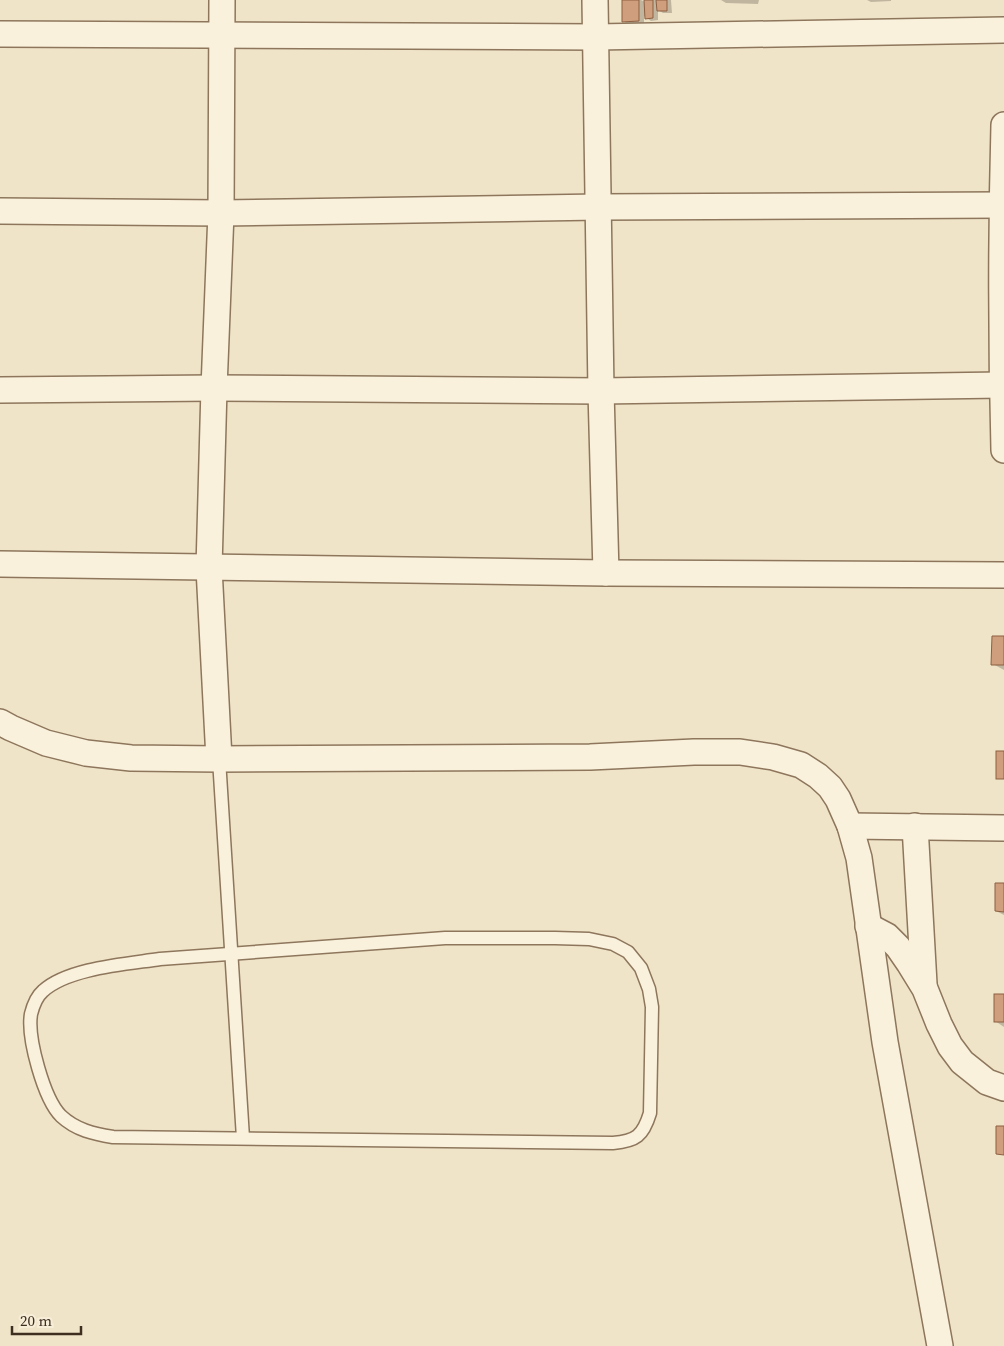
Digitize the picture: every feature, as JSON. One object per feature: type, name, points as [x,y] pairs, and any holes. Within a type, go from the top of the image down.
[{"type":"street","points":[[219,759],[209,568],[221,213],[222,0]]},
{"type":"street","points":[[595,0],[601,391],[606,572]]},
{"type":"street","points":[[0,34],[596,38],[1004,30]]},
{"type":"street","points":[[1004,125],[1002,205],[1004,450]]},
{"type":"street","points":[[0,211],[221,213],[1002,205]]},
{"type":"street","points":[[0,390],[214,388],[601,391],[1002,385]]},
{"type":"street","points":[[0,564],[209,568],[1004,575]]},
{"type":"street","points":[[0,722],[46,743],[86,753],[131,758],[590,757],[694,752],[740,752],[773,757],[801,765],[818,776],[830,787],[838,799],[850,826],[859,858],[887,1051],[935,1344]]},
{"type":"street","points":[[850,826],[1004,828]]},
{"type":"street","points":[[915,826],[924,989]]},
{"type":"street","points":[[868,926],[887,936],[898,947],[924,989],[950,1046],[962,1062],[987,1082],[1004,1088]]},
{"type":"lane","points":[[219,759],[243,1138]]},
{"type":"lane","points":[[445,938],[589,939],[613,944],[628,952],[641,968],[649,989],[652,1007],[650,1113],[646,1126],[634,1139],[613,1144],[243,1138],[113,1137],[92,1134],[75,1126],[60,1115],[53,1104],[38,1068],[32,1038],[31,1016],[35,1002],[42,991],[59,980],[76,973],[160,959],[445,938]]},
{"type":"building","points":[[622,0],[639,0],[639,21],[622,22]]},
{"type":"building","points":[[644,0],[653,0],[653,18],[645,19]]},
{"type":"building","points":[[656,0],[667,0],[667,11],[657,11]]},
{"type":"building","points":[[992,636],[1004,636],[1004,665],[991,665]]},
{"type":"building","points":[[996,751],[1004,751],[1004,779],[996,779]]},
{"type":"building","points":[[995,883],[1004,883],[1004,912],[995,911]]},
{"type":"building","points":[[994,994],[1004,994],[1004,1022],[994,1022]]},
{"type":"building","points":[[996,1126],[1004,1126],[1004,1155],[996,1154]]}]
